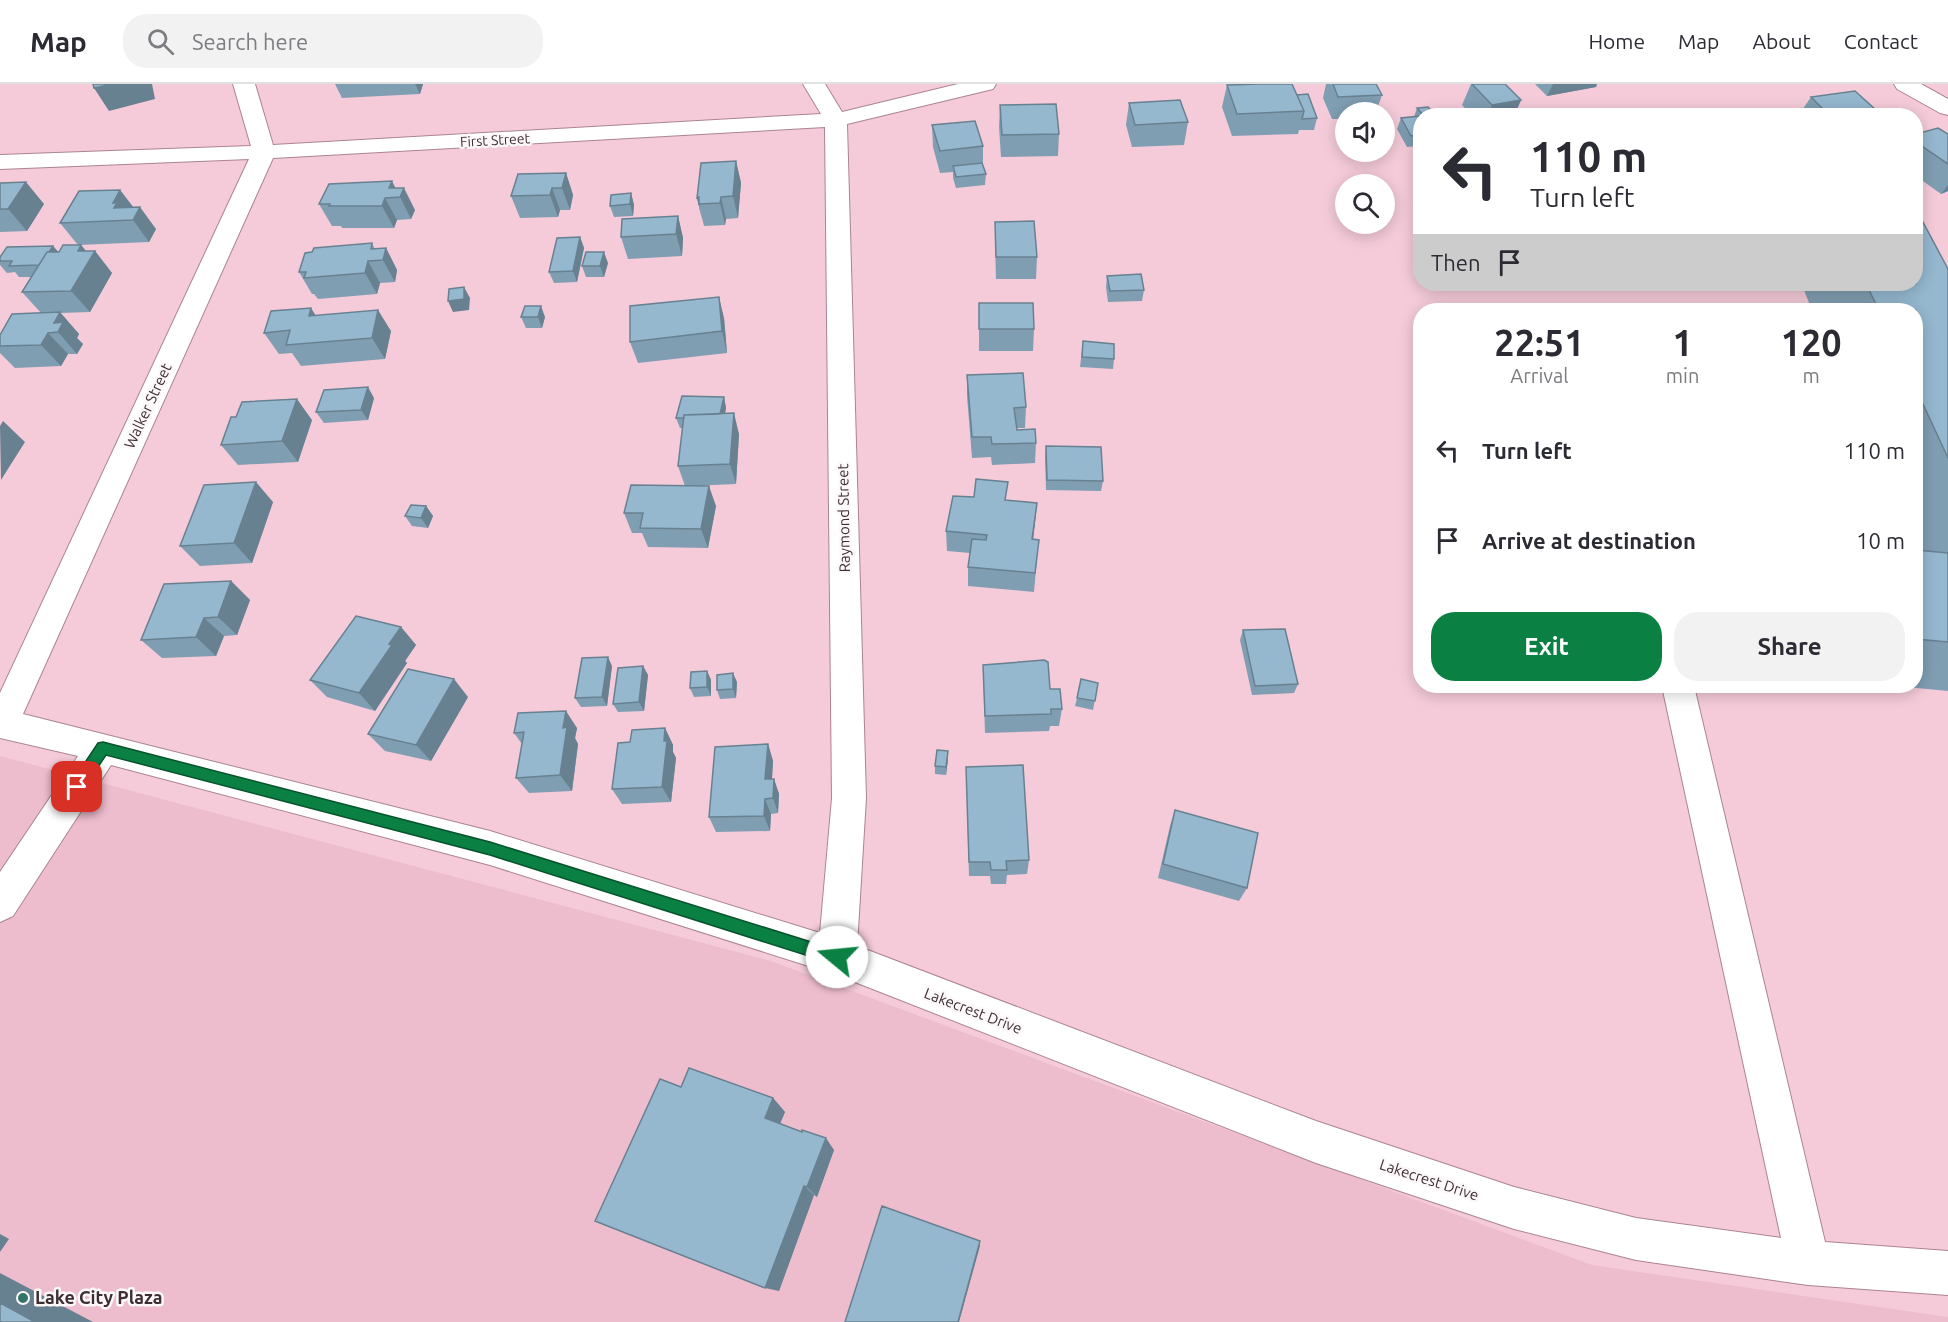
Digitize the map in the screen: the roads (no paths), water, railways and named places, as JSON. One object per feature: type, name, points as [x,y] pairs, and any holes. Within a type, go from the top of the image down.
[{"type":"street","points":[[243,84],[264,152]]},
{"type":"street","points":[[814,84],[836,120]]},
{"type":"street","name":"First Street","points":[[0,162],[264,152],[836,120],[985,84]]},
{"type":"street","points":[[1905,84],[1948,108]]},
{"type":"street","name":"Raymond Street","points":[[836,120],[849,798],[837,957]]},
{"type":"street","name":"Walker Street","points":[[1,724],[264,152]]},
{"type":"street","points":[[1679,693],[1808,1263]]},
{"type":"street","name":"Lakecrest Drive","points":[[1,724],[103,748],[490,848],[837,957],[1316,1142],[1514,1208],[1636,1239],[1808,1263],[1948,1273]]},
{"type":"street","points":[[0,904],[103,748]]},
{"type":"place","name":"Lake City Plaza","points":[[23,1298]]}]
